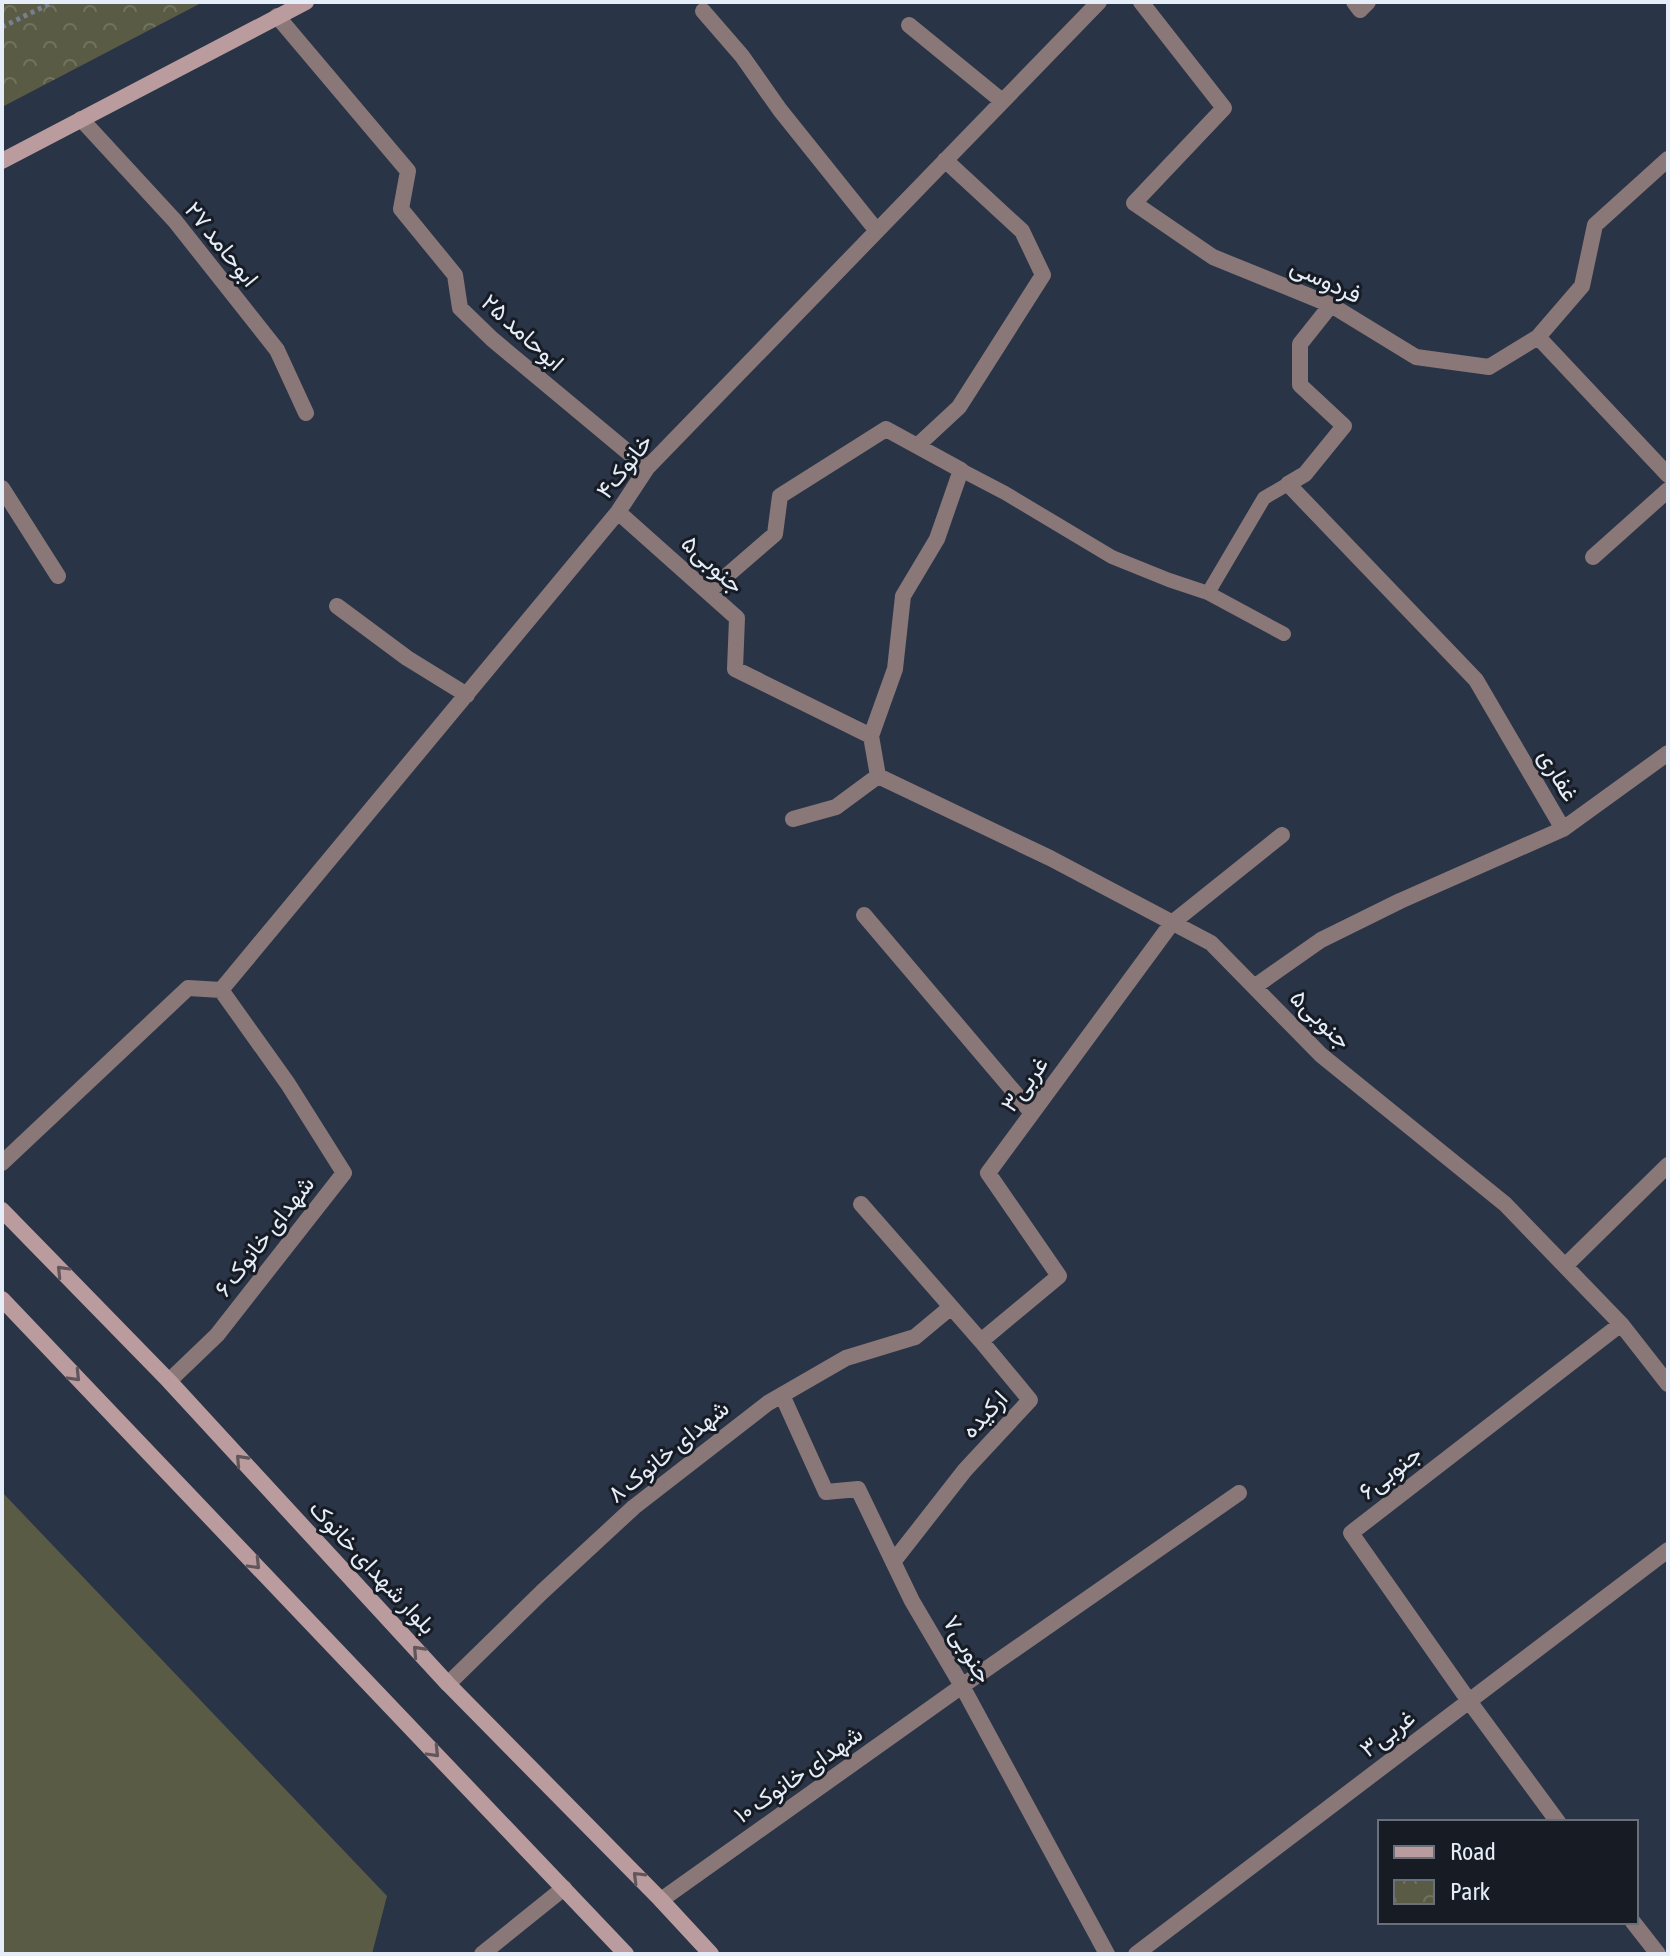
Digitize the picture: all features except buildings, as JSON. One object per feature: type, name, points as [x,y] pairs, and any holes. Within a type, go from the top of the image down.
[{"type":"main road","points":[[2,161],[306,2]]},
{"type":"main road","name":"بلوار شهدای خانوک","points":[[2,1210],[169,1381],[448,1684],[711,1954]]},
{"type":"main road","points":[[2,1299],[626,1954]]},
{"type":"street","name":"خانوک۴","points":[[221,990],[618,512],[647,468],[1099,2]]},
{"type":"street","name":"فردوسی","points":[[1141,2],[1224,108],[1134,203],[1213,257],[1331,305],[1416,357],[1489,367],[1538,337],[1582,286],[1595,225],[1668,159]]},
{"type":"street","points":[[1354,2],[1360,10],[1368,2]]},
{"type":"street","points":[[703,11],[742,56],[780,110],[877,231]]},
{"type":"street","name":"ابوحامد ۲۵","points":[[277,16],[408,171],[401,209],[455,275],[460,308],[492,339],[647,468]]},
{"type":"street","points":[[909,25],[1002,101]]},
{"type":"street","name":"ابوحامد ۲۷","points":[[81,119],[175,221],[277,350],[306,413]]},
{"type":"street","points":[[917,446],[959,407],[1043,275],[1022,231],[945,160]]},
{"type":"street","points":[[1288,484],[1305,474],[1344,426],[1300,385],[1300,344],[1331,305]]},
{"type":"street","points":[[1538,337],[1668,475]]},
{"type":"street","points":[[708,592],[775,534],[780,496],[886,429],[961,470],[937,539],[903,596],[895,669],[871,736],[878,776],[836,807],[793,819]]},
{"type":"street","name":"غفاری","points":[[1254,987],[1321,940],[1400,901],[1563,829],[1476,680],[1288,484]]},
{"type":"street","points":[[2,488],[58,576]]},
{"type":"street","points":[[1593,557],[1668,490]]},
{"type":"street","name":"جنوبی۵","points":[[618,512],[737,618],[735,669],[871,736]]},
{"type":"street","points":[[337,606],[407,658],[467,695]]},
{"type":"street","points":[[1563,829],[1668,753]]},
{"type":"street","name":"جنوبی۵","points":[[878,776],[1050,858],[1211,943],[1321,1055],[1505,1204],[1621,1324],[1668,1384]]},
{"type":"street","name":"غربی۳","points":[[981,1341],[1059,1276],[988,1173],[1172,923],[1282,835]]},
{"type":"street","points":[[864,915],[1032,1113]]},
{"type":"street","points":[[2,1163],[188,988],[221,990]]},
{"type":"street","name":"شهدای خانوک ۶","points":[[169,1381],[217,1335],[344,1173],[288,1084],[221,990]]},
{"type":"street","points":[[1565,1266],[1668,1165]]},
{"type":"street","points":[[861,1204],[981,1341]]},
{"type":"street","name":"شهدای خانوک ۸","points":[[448,1684],[634,1507],[768,1403],[846,1358],[915,1337],[951,1307]]},
{"type":"street","name":"جنوبی۶","points":[[1469,1701],[1351,1533],[1621,1324]]},
{"type":"street","name":"ارکیده","points":[[893,1562],[965,1470],[1030,1400],[981,1341]]},
{"type":"street","name":"جنوبی۷","points":[[782,1395],[826,1492],[858,1489],[912,1601],[962,1686],[1107,1954]]},
{"type":"street","name":"شهدای خانوک ۱۰","points":[[661,1900],[1239,1493]]},
{"type":"street","name":"غربی۳","points":[[1136,1954],[1668,1550]]},
{"type":"street","points":[[1469,1701],[1553,1820]]},
{"type":"street","points":[[482,1954],[564,1888]]},
{"type":"street","points":[[1635,1924],[1658,1954]]},
{"type":"lane","points":[[961,470],[1112,557],[1208,593],[1284,634]]},
{"type":"lane","points":[[1208,593],[1264,498],[1288,484]]},
{"type":"path","points":[[2,27],[53,2]]},
{"type":"green space","points":[[2,2],[203,2],[2,107]]},
{"type":"green space","points":[[2,1492],[387,1896],[372,1954],[2,1954]]}]
